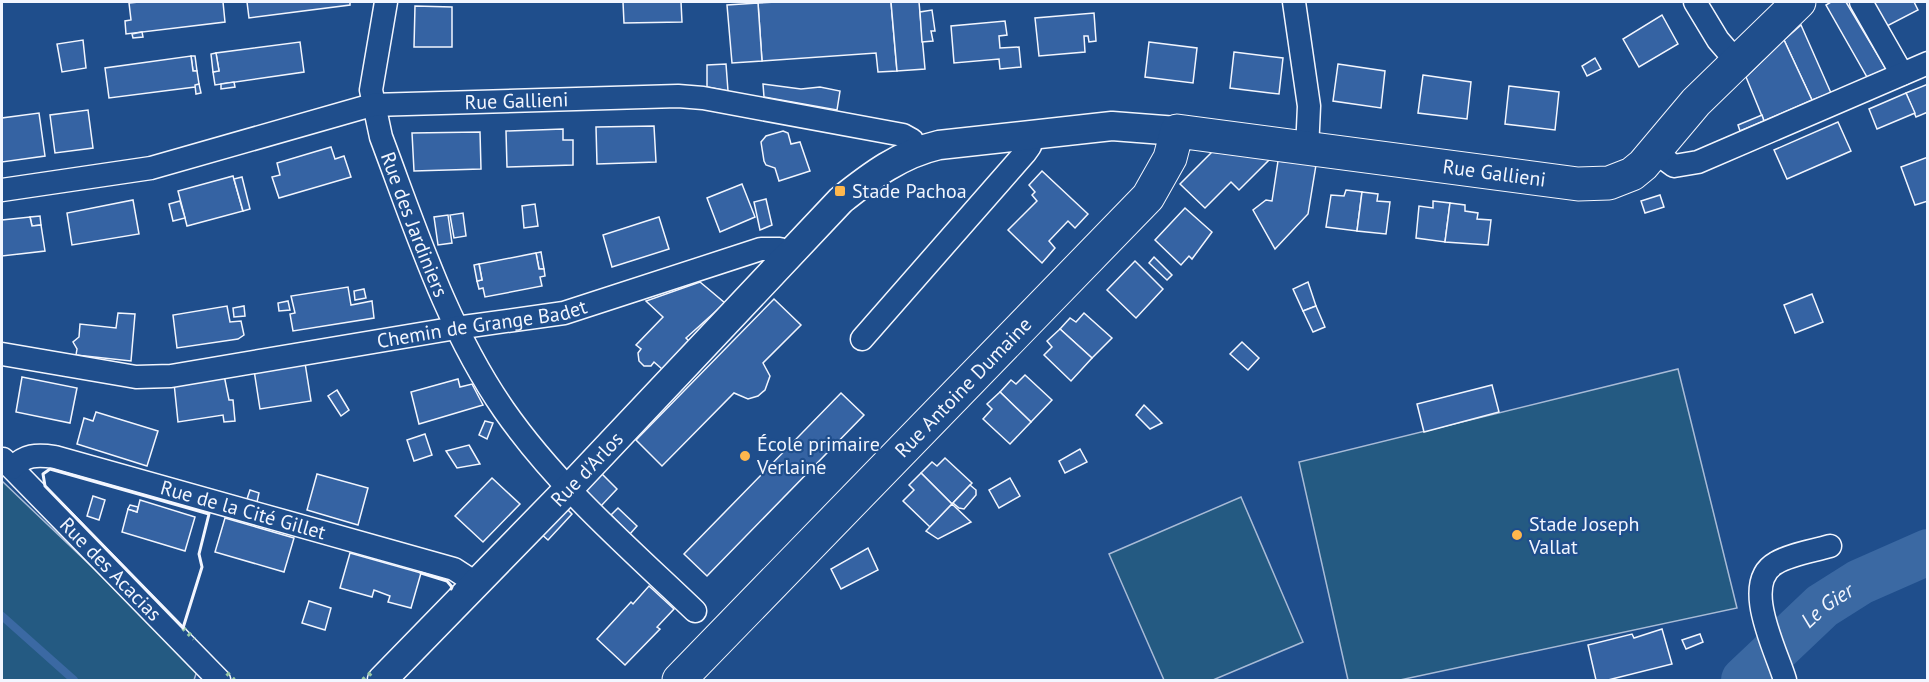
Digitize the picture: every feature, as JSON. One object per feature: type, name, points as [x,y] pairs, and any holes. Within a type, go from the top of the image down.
[{"type":"main road","name":"Rue Gallieni","points":[[1178,131],[1306,150],[1586,184],[1609,183],[1632,174],[1655,152],[1696,102],[1799,2]]},
{"type":"main road","name":"Rue Antoine Dumaine","points":[[679,681],[1148,197],[1170,158],[1178,131]]},
{"type":"street","name":"Rue des Jardiniers","points":[[386,2],[373,71],[372,105],[381,137],[456,328],[504,410],[567,489],[695,611]]},
{"type":"street","points":[[1294,2],[1309,106],[1306,150]]},
{"type":"street","points":[[1695,2],[1722,45],[1737,62]]},
{"type":"street","points":[[1861,2],[1902,74]]},
{"type":"street","points":[[1655,152],[1674,166],[1698,162],[1928,63]]},
{"type":"street","name":"Rue Gallieni","points":[[2,190],[151,168],[372,105],[678,96],[739,104],[903,135],[912,140],[916,150],[939,145],[1112,126],[1178,131]]},
{"type":"street","points":[[862,339],[1025,153],[1030,146],[1030,135]]},
{"type":"street","points":[[789,256],[841,200],[874,175],[916,150]]},
{"type":"street","name":"Chemin de Grange Badet","points":[[2,354],[136,377],[171,376],[585,308],[761,249],[780,249],[789,256]]},
{"type":"street","name":"Rue d'Arlos","points":[[382,681],[474,582],[567,489],[789,256]]},
{"type":"street","name":"Rue de la Cité Gillet","points":[[7,463],[30,455],[55,457],[454,569],[474,582]]},
{"type":"street","name":"Rue des Acacias","points":[[7,463],[219,681]]},
{"type":"street","points":[[1782,671],[1763,617],[1760,597],[1768,569],[1785,559],[1830,546]]},
{"type":"shaded area","name":"Stade Joseph Vallat","points":[[1678,369],[1737,608],[1400,680],[1348,680],[1299,462]]},
{"type":"shaded area","points":[[2,481],[198,668],[194,680],[2,680]]},
{"type":"shaded area","points":[[1241,497],[1303,642],[1213,680],[1164,680],[1109,554]]},
{"type":"building","points":[[223,2],[225,22],[126,34],[125,21],[131,20],[129,3]]},
{"type":"building","points":[[247,2],[350,2],[350,5],[249,18]]},
{"type":"building","points":[[623,2],[681,2],[682,22],[624,23]]},
{"type":"building","points":[[891,2],[897,71],[878,72],[876,53],[762,61],[758,3]]},
{"type":"building","points":[[891,2],[919,2],[925,69],[897,71]]},
{"type":"building","points":[[1831,2],[1846,2],[1886,69],[1867,77],[1826,5]]},
{"type":"building","points":[[1873,2],[1914,2],[1918,10],[1887,26]]},
{"type":"building","points":[[758,3],[762,61],[732,63],[727,5]]},
{"type":"building","points":[[415,6],[452,7],[452,47],[414,47]]},
{"type":"building","points":[[932,10],[935,31],[931,31],[933,41],[922,42],[920,12]]},
{"type":"building","points":[[1094,13],[1096,41],[1089,42],[1088,36],[1084,36],[1085,52],[1039,56],[1035,18]]},
{"type":"building","points":[[1662,15],[1678,44],[1639,67],[1623,39]]},
{"type":"building","points":[[1005,21],[1007,35],[999,36],[1000,48],[1019,47],[1021,67],[1000,69],[999,59],[954,63],[951,26]]},
{"type":"building","points":[[1801,25],[1831,93],[1812,100],[1784,40]]},
{"type":"building","points":[[142,32],[143,37],[133,38],[132,34]]},
{"type":"building","points":[[83,40],[86,68],[62,72],[57,44]]},
{"type":"building","points":[[1784,40],[1812,100],[1764,121],[1746,77]]},
{"type":"building","points":[[300,42],[304,72],[215,85],[213,72],[219,71],[216,53]]},
{"type":"building","points":[[1149,42],[1197,48],[1193,83],[1145,77]]},
{"type":"building","points":[[1234,52],[1283,58],[1279,94],[1230,88]]},
{"type":"building","points":[[216,53],[219,71],[213,72],[211,54]]},
{"type":"building","points":[[191,56],[195,56],[197,71],[193,71]]},
{"type":"building","points":[[191,56],[193,71],[197,71],[199,84],[195,87],[109,98],[105,68]]},
{"type":"building","points":[[1595,58],[1601,69],[1587,76],[1582,66]]},
{"type":"building","points":[[726,64],[728,91],[707,87],[707,65]]},
{"type":"building","points":[[1338,64],[1385,71],[1381,108],[1333,101]]},
{"type":"building","points":[[1423,75],[1471,82],[1467,119],[1418,113]]},
{"type":"building","points":[[234,82],[235,87],[221,89],[221,84]]},
{"type":"building","points":[[199,84],[201,93],[196,94],[195,85]]},
{"type":"building","points":[[763,84],[801,89],[820,87],[840,91],[837,110],[764,97]]},
{"type":"building","points":[[1928,84],[1928,112],[1916,117],[1906,93]]},
{"type":"building","points":[[1509,86],[1559,92],[1555,130],[1505,124]]},
{"type":"building","points":[[1906,93],[1915,113],[1877,129],[1869,109]]},
{"type":"building","points":[[88,110],[93,148],[55,153],[50,115]]},
{"type":"building","points":[[39,113],[45,156],[2,162],[2,118]]},
{"type":"building","points":[[1762,115],[1764,121],[1740,131],[1738,125]]},
{"type":"building","points":[[1838,122],[1851,151],[1787,179],[1774,150]]},
{"type":"building","points":[[654,126],[656,162],[597,164],[596,127]]},
{"type":"building","points":[[563,129],[563,140],[573,140],[573,165],[507,167],[506,131]]},
{"type":"building","points":[[783,131],[788,133],[791,144],[800,142],[810,171],[779,181],[775,168],[766,165],[764,161],[761,142],[766,136]]},
{"type":"building","points":[[480,132],[481,169],[414,171],[412,133]]},
{"type":"building","points":[[331,147],[335,159],[344,156],[351,177],[279,198],[272,177],[280,175],[277,163]]},
{"type":"building","points":[[1212,152],[1270,159],[1239,190],[1231,182],[1205,208],[1180,184]]},
{"type":"building","points":[[1928,157],[1928,201],[1915,205],[1901,167]]},
{"type":"building","points":[[1278,161],[1316,165],[1308,214],[1275,249],[1253,210],[1266,200],[1272,201]]},
{"type":"building","points":[[1042,171],[1088,214],[1075,228],[1068,221],[1049,241],[1055,248],[1042,263],[1008,230],[1037,201],[1032,195],[1035,192],[1029,185]]},
{"type":"building","points":[[233,176],[243,211],[187,226],[178,191]]},
{"type":"building","points":[[242,177],[250,209],[243,211],[234,179]]},
{"type":"building","points":[[742,184],[755,217],[720,232],[707,198]]},
{"type":"building","points":[[1346,190],[1362,192],[1357,231],[1326,227],[1331,195],[1344,196]]},
{"type":"building","points":[[1362,192],[1378,194],[1377,201],[1390,202],[1386,234],[1357,231]]},
{"type":"building","points":[[1660,195],[1664,207],[1645,213],[1641,201]]},
{"type":"building","points":[[766,199],[772,225],[760,230],[754,202]]},
{"type":"building","points":[[133,200],[139,234],[72,245],[67,213]]},
{"type":"building","points":[[180,201],[185,218],[173,221],[169,204]]},
{"type":"building","points":[[1433,201],[1450,203],[1445,242],[1416,238],[1419,206],[1433,208]]},
{"type":"building","points":[[1450,203],[1465,205],[1465,211],[1478,213],[1477,219],[1491,220],[1488,245],[1445,242]]},
{"type":"building","points":[[535,204],[538,226],[524,228],[522,206]]},
{"type":"building","points":[[1185,208],[1212,232],[1192,259],[1189,256],[1181,265],[1155,240]]},
{"type":"building","points":[[463,213],[466,236],[454,238],[450,215]]},
{"type":"building","points":[[448,215],[452,243],[438,245],[434,217]]},
{"type":"building","points":[[40,216],[41,225],[32,226],[30,217]]},
{"type":"building","points":[[30,217],[32,226],[41,225],[45,251],[2,256],[2,220]]},
{"type":"building","points":[[659,217],[669,249],[612,267],[603,235]]},
{"type":"building","points":[[541,252],[544,269],[539,269],[536,253]]},
{"type":"building","points":[[536,253],[539,269],[544,269],[545,276],[540,277],[542,286],[485,297],[483,288],[479,289],[477,281],[482,280],[479,264]]},
{"type":"building","points":[[1154,257],[1172,275],[1167,280],[1149,263]]},
{"type":"building","points":[[1135,261],[1163,289],[1136,318],[1107,290]]},
{"type":"building","points":[[479,264],[482,280],[477,281],[474,265]]},
{"type":"building","points":[[700,282],[725,303],[686,338],[689,341],[662,369],[654,362],[651,366],[644,366],[639,361],[638,353],[641,349],[636,345],[663,317],[646,301]]},
{"type":"building","points":[[1308,282],[1316,306],[1303,311],[1293,289]]},
{"type":"building","points":[[348,287],[351,305],[372,301],[374,318],[293,331],[290,314],[295,313],[291,296]]},
{"type":"building","points":[[364,289],[366,298],[355,300],[354,291]]},
{"type":"building","points":[[1812,294],[1823,322],[1795,333],[1784,305]]},
{"type":"building","points":[[774,299],[801,325],[763,363],[770,376],[765,390],[758,396],[748,399],[734,393],[662,466],[636,440]]},
{"type":"building","points":[[288,301],[290,310],[279,311],[278,303]]},
{"type":"building","points":[[227,306],[230,322],[241,321],[244,335],[238,339],[177,348],[173,315]]},
{"type":"building","points":[[244,306],[245,316],[234,317],[233,308]]},
{"type":"building","points":[[1316,306],[1325,327],[1313,332],[1303,311]]},
{"type":"building","points":[[118,313],[135,314],[131,361],[76,355],[77,349],[73,342],[79,337],[80,324],[116,328]]},
{"type":"building","points":[[1084,313],[1112,338],[1092,358],[1060,329],[1070,318],[1076,322]]},
{"type":"building","points":[[1060,329],[1092,358],[1071,381],[1044,355],[1052,347],[1047,341]]},
{"type":"building","points":[[1242,342],[1259,358],[1248,370],[1230,354]]},
{"type":"building","points":[[305,363],[311,401],[260,409],[254,370]]},
{"type":"building","points":[[224,375],[229,400],[233,400],[235,421],[224,422],[223,415],[178,422],[174,383]]},
{"type":"building","points":[[1025,375],[1052,400],[1031,422],[1000,392],[1011,380],[1016,384]]},
{"type":"building","points":[[22,377],[77,388],[70,423],[16,412]]},
{"type":"building","points":[[458,379],[460,387],[472,384],[483,405],[419,424],[411,392]]},
{"type":"building","points":[[1492,385],[1499,412],[1424,432],[1417,404]]},
{"type":"building","points":[[337,390],[349,410],[341,416],[328,396]]},
{"type":"building","points":[[1000,392],[1031,422],[1010,444],[983,419],[992,409],[987,404]]},
{"type":"building","points":[[841,393],[864,415],[707,576],[684,554]]},
{"type":"building","points":[[1144,405],[1162,423],[1150,429],[1136,415]]},
{"type":"building","points":[[96,412],[158,431],[147,466],[77,444],[84,418],[93,421]]},
{"type":"building","points":[[485,421],[493,423],[487,439],[479,435]]},
{"type":"building","points":[[425,434],[432,455],[414,461],[407,440]]},
{"type":"building","points":[[469,445],[480,464],[457,468],[446,451]]},
{"type":"building","points":[[1080,449],[1087,462],[1065,473],[1059,461]]},
{"type":"building","points":[[945,458],[972,483],[952,504],[921,473],[932,462],[937,466]]},
{"type":"building","points":[[598,470],[617,489],[601,506],[582,487]]},
{"type":"building","points":[[921,473],[952,504],[930,527],[903,501],[914,490],[909,485]]},
{"type":"building","points":[[317,474],[368,488],[358,525],[307,510]]},
{"type":"building","points":[[492,478],[520,504],[483,542],[455,516]]},
{"type":"building","points":[[1010,478],[1020,496],[999,508],[989,490]]},
{"type":"building","points":[[970,485],[976,490],[976,495],[964,509],[959,508],[953,503]]},
{"type":"building","points":[[250,490],[259,493],[257,502],[247,499]]},
{"type":"building","points":[[93,496],[105,500],[99,520],[87,516]]},
{"type":"building","points":[[140,500],[195,517],[185,551],[122,532],[128,509],[137,512]]},
{"type":"building","points":[[952,504],[971,522],[938,539],[926,531]]},
{"type":"building","points":[[130,505],[138,507],[137,512],[128,509]]},
{"type":"building","points":[[564,506],[572,514],[548,540],[539,532]]},
{"type":"building","points":[[618,508],[637,526],[630,534],[611,515]]},
{"type":"building","points":[[225,518],[294,538],[284,572],[215,552]]},
{"type":"building","points":[[868,548],[878,570],[841,589],[831,569]]},
{"type":"building","points":[[350,553],[421,573],[411,608],[388,602],[390,596],[374,590],[372,597],[340,588]]},
{"type":"building","points":[[649,586],[674,609],[657,627],[660,629],[625,665],[597,639]]},
{"type":"building","points":[[309,601],[331,608],[325,630],[302,623]]},
{"type":"building","points":[[1662,629],[1672,664],[1608,680],[1596,680],[1588,645],[1632,634],[1634,638]]},
{"type":"building","points":[[1700,634],[1703,642],[1686,649],[1682,640]]},
{"type":"waterway","name":"Le Gier","points":[[1744,680],[1822,606],[1860,582],[1928,552]]},
{"type":"waterway","points":[[2,616],[74,680]]},
{"type":"hedge","points":[[183,628],[194,639]]},
{"type":"hedge","points":[[363,680],[372,672]]},
{"type":"hedge","points":[[227,673],[234,680]]},
{"type":"wall","points":[[50,469],[209,514],[199,554],[202,567],[183,628],[45,486],[43,474],[50,469]]},
{"type":"wall","points":[[421,573],[447,581],[451,589]]},
{"type":"place","name":"Stade Pachoa","points":[[840,191]]},
{"type":"place","name":"École primaire Verlaine","points":[[745,456]]},
{"type":"place","name":"Stade Joseph Vallat","points":[[1517,535]]}]
